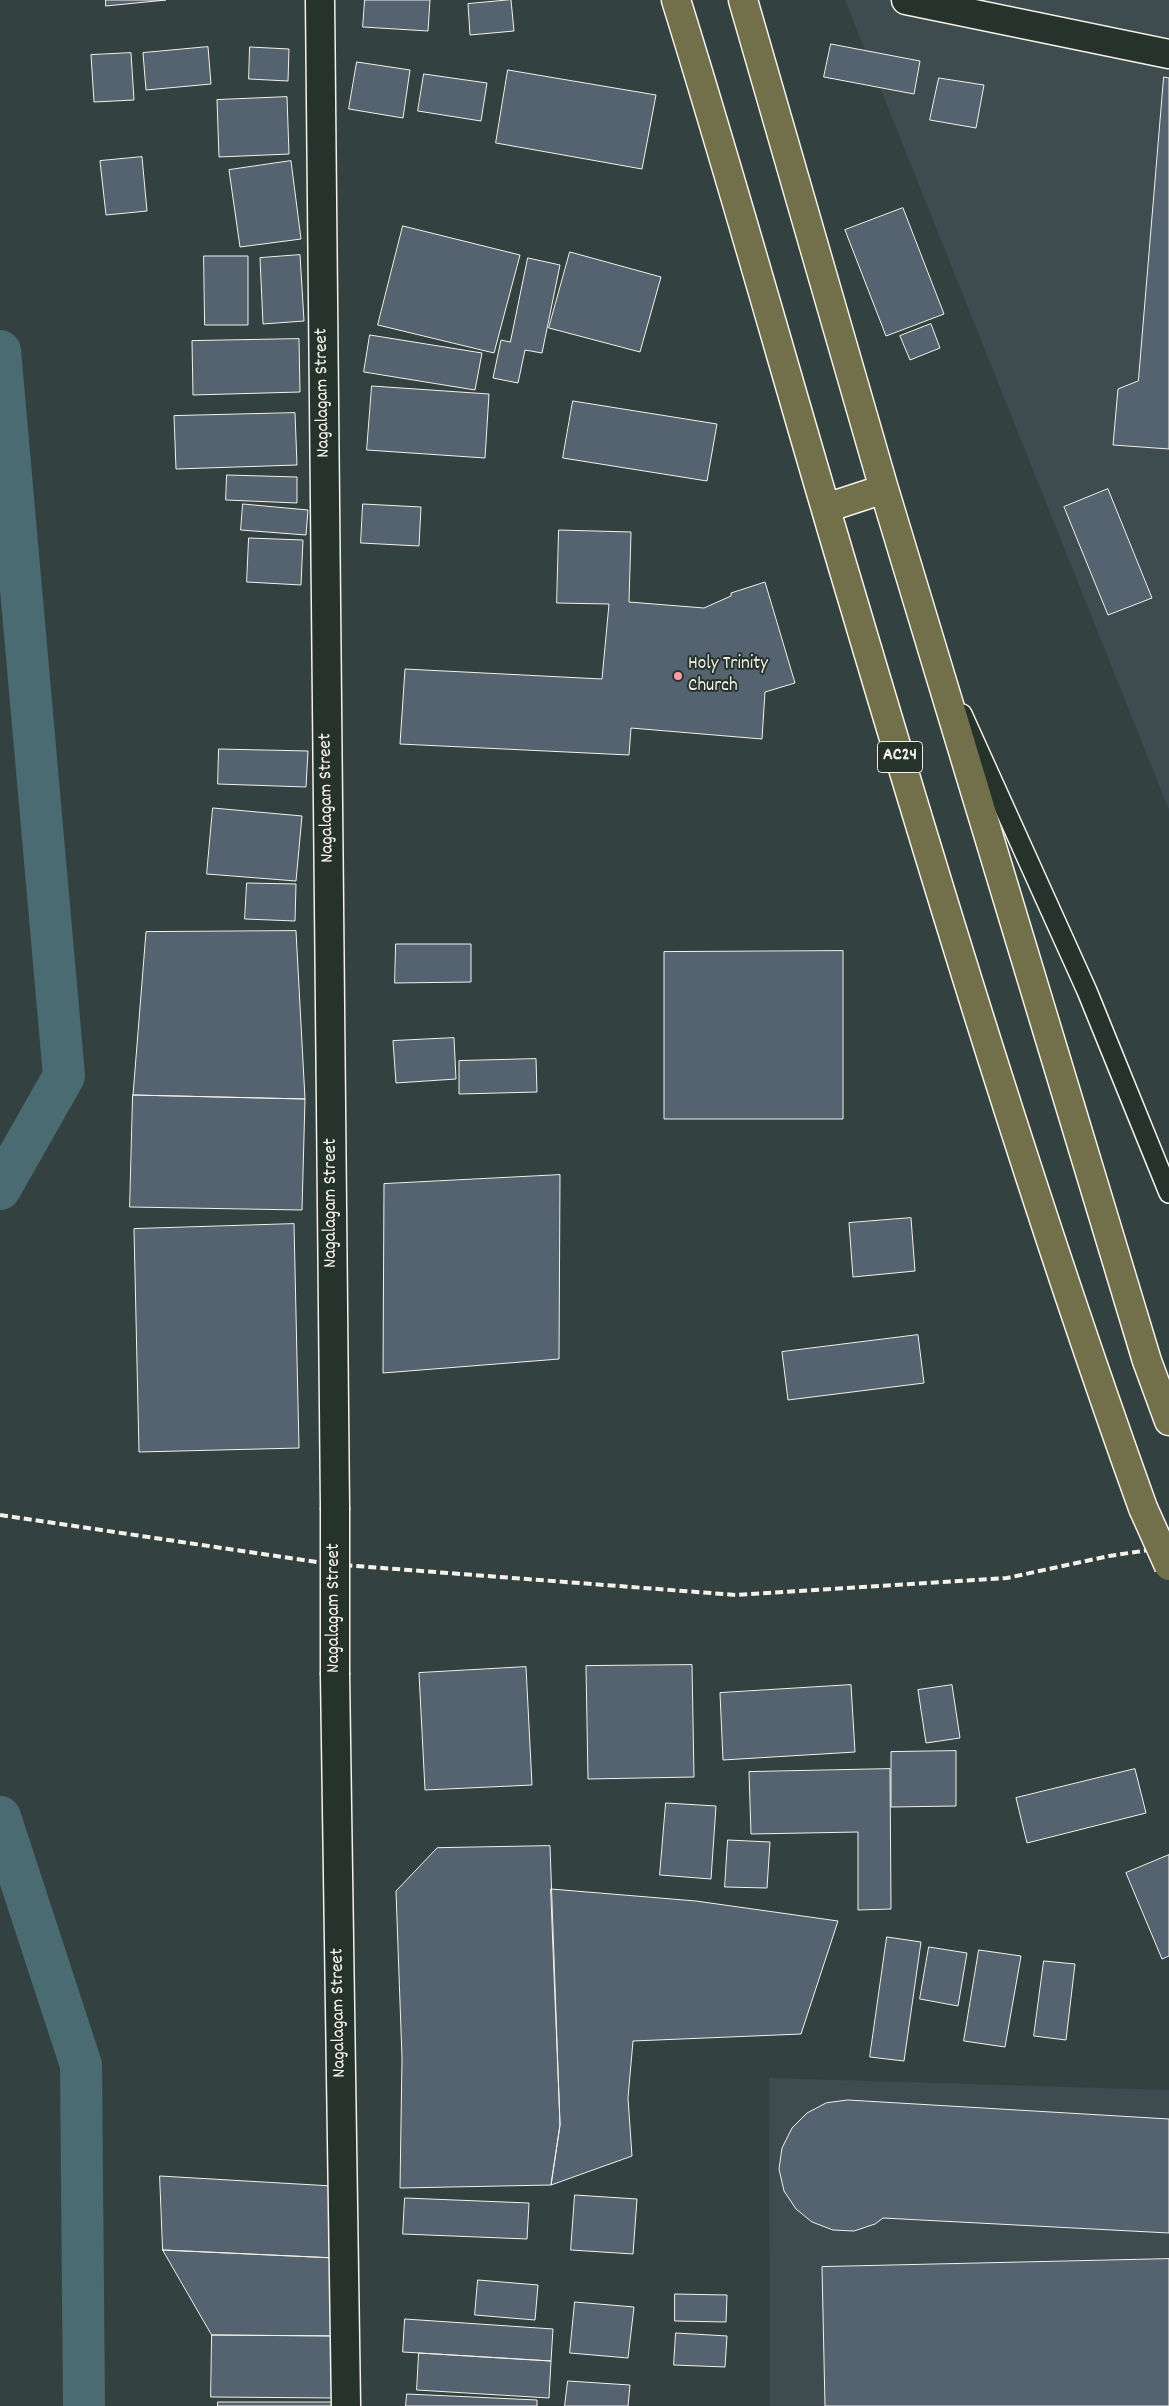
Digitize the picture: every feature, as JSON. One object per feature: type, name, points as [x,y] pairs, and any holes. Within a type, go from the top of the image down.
[{"type":"main road","name":"AC24","points":[[676,0],[960,954],[1094,1371],[1143,1508],[1169,1566]]},
{"type":"main road","points":[[743,0],[931,647],[1147,1361],[1169,1421]]},
{"type":"main road","points":[[826,508],[884,489]]},
{"type":"street","name":"Nagalagam Street","points":[[320,0],[335,1507],[335,1675],[346,2406]]},
{"type":"street","points":[[906,0],[1169,54]]},
{"type":"lane","points":[[931,647],[1002,799],[1087,991],[1169,1192]]},
{"type":"shaded area","points":[[845,0],[1169,0],[1169,810]]},
{"type":"shaded area","points":[[769,2078],[1169,2090],[1169,2406],[770,2406]]},
{"type":"building","points":[[106,0],[166,0],[106,6]]},
{"type":"building","points":[[365,0],[430,0],[428,31],[363,27]]},
{"type":"building","points":[[511,0],[514,31],[470,35],[468,4]]},
{"type":"building","points":[[831,44],[920,61],[914,94],[824,77]]},
{"type":"building","points":[[208,47],[211,84],[146,90],[143,53]]},
{"type":"building","points":[[250,47],[289,49],[288,81],[249,79]]},
{"type":"building","points":[[131,53],[134,100],[94,102],[91,55]]},
{"type":"building","points":[[357,62],[410,70],[403,118],[349,109]]},
{"type":"building","points":[[508,70],[656,95],[642,169],[496,143]]},
{"type":"building","points":[[424,74],[487,83],[481,121],[418,111]]},
{"type":"building","points":[[1164,77],[1169,78],[1169,449],[1113,445],[1118,389],[1138,381]]},
{"type":"building","points":[[939,78],[984,85],[976,128],[930,120]]},
{"type":"building","points":[[287,97],[289,154],[219,157],[217,100]]},
{"type":"building","points":[[142,157],[147,211],[106,215],[100,161]]},
{"type":"building","points":[[291,161],[301,239],[240,247],[229,170]]},
{"type":"building","points":[[903,208],[944,314],[886,336],[845,230]]},
{"type":"building","points":[[403,226],[520,255],[494,353],[378,325]]},
{"type":"building","points":[[570,252],[661,277],[640,352],[549,328]]},
{"type":"building","points":[[300,255],[304,321],[263,324],[260,258]]},
{"type":"building","points":[[204,256],[248,256],[248,325],[205,325]]},
{"type":"building","points":[[528,258],[560,265],[542,353],[525,350],[518,383],[493,378],[501,340],[510,342]]},
{"type":"building","points":[[931,324],[940,348],[910,360],[900,336]]},
{"type":"building","points":[[370,335],[482,353],[475,390],[364,372]]},
{"type":"building","points":[[299,339],[300,392],[193,395],[192,341]]},
{"type":"building","points":[[372,386],[489,394],[485,458],[367,450]]},
{"type":"building","points":[[573,401],[717,424],[707,481],[563,458]]},
{"type":"building","points":[[295,413],[297,465],[176,469],[174,416]]},
{"type":"building","points":[[227,475],[297,477],[297,503],[226,500]]},
{"type":"building","points":[[1108,489],[1152,598],[1108,615],[1064,507]]},
{"type":"building","points":[[243,504],[308,510],[306,535],[241,530]]},
{"type":"building","points":[[363,504],[421,507],[419,546],[361,543]]},
{"type":"building","points":[[559,530],[631,532],[629,602],[704,608],[731,596],[731,593],[765,582],[795,683],[765,692],[762,739],[631,728],[629,755],[400,744],[405,669],[602,679],[609,604],[557,603]]},
{"type":"building","points":[[249,538],[303,540],[301,585],[247,582]]},
{"type":"building","points":[[219,749],[308,751],[306,787],[218,784]]},
{"type":"building","points":[[213,808],[302,816],[296,881],[207,874]]},
{"type":"building","points":[[247,883],[296,884],[295,921],[245,919]]},
{"type":"building","points":[[296,931],[305,1099],[133,1095],[146,932]]},
{"type":"building","points":[[396,944],[471,944],[471,982],[395,983]]},
{"type":"building","points":[[843,951],[843,1119],[664,1119],[664,952]]},
{"type":"building","points":[[454,1038],[456,1079],[396,1083],[393,1041]]},
{"type":"building","points":[[536,1059],[537,1092],[459,1094],[459,1061]]},
{"type":"building","points":[[133,1095],[305,1099],[302,1210],[130,1207]]},
{"type":"building","points":[[560,1175],[559,1359],[383,1373],[384,1184]]},
{"type":"building","points":[[911,1218],[915,1271],[853,1277],[849,1223]]},
{"type":"building","points":[[294,1224],[299,1448],[139,1452],[134,1229]]},
{"type":"building","points":[[918,1335],[924,1383],[788,1400],[782,1352]]},
{"type":"building","points":[[692,1665],[694,1777],[588,1779],[586,1666]]},
{"type":"building","points":[[526,1667],[532,1785],[425,1790],[419,1673]]},
{"type":"building","points":[[851,1685],[855,1752],[723,1760],[720,1693]]},
{"type":"building","points":[[952,1685],[960,1738],[926,1743],[918,1690]]},
{"type":"building","points":[[956,1751],[956,1806],[891,1807],[891,1752]]},
{"type":"building","points":[[890,1769],[891,1909],[858,1910],[858,1832],[751,1834],[749,1772]]},
{"type":"building","points":[[1135,1769],[1146,1813],[1027,1843],[1016,1798]]},
{"type":"building","points":[[666,1803],[716,1806],[711,1879],[660,1875]]},
{"type":"building","points":[[728,1840],[770,1842],[767,1888],[725,1887]]},
{"type":"building","points":[[550,1846],[560,2125],[551,2185],[400,2188],[402,2058],[396,1891],[437,1848]]},
{"type":"building","points":[[1169,1855],[1169,1956],[1162,1959],[1126,1873]]},
{"type":"building","points":[[551,1889],[696,1901],[838,1921],[801,2034],[633,2041],[628,2098],[632,2156],[551,2185],[560,2125]]},
{"type":"building","points":[[887,1937],[921,1942],[904,2061],[870,2057]]},
{"type":"building","points":[[929,1947],[967,1953],[958,2006],[920,1999]]},
{"type":"building","points":[[979,1950],[1021,1956],[1005,2047],[964,2041]]},
{"type":"building","points":[[1044,1961],[1075,1964],[1066,2040],[1034,2036]]},
{"type":"building","points":[[848,2100],[1169,2119],[1169,2233],[883,2218],[875,2224],[854,2231],[833,2230],[812,2222],[796,2209],[784,2191],[779,2169],[782,2148],[792,2128],[807,2113],[826,2103]]},
{"type":"building","points":[[160,2176],[332,2186],[335,2258],[163,2250]]},
{"type":"building","points":[[575,2195],[637,2199],[633,2254],[571,2250]]},
{"type":"building","points":[[405,2198],[529,2203],[527,2239],[403,2234]]},
{"type":"building","points":[[163,2250],[335,2258],[338,2336],[212,2335]]},
{"type":"building","points":[[1169,2259],[1169,2406],[825,2406],[822,2267]]},
{"type":"building","points":[[478,2280],[538,2285],[535,2320],[475,2315]]},
{"type":"building","points":[[675,2294],[727,2295],[726,2322],[675,2321]]},
{"type":"building","points":[[575,2302],[634,2307],[628,2358],[570,2353]]},
{"type":"building","points":[[405,2319],[553,2329],[551,2361],[403,2352]]},
{"type":"building","points":[[676,2333],[727,2336],[725,2367],[674,2365]]},
{"type":"building","points":[[212,2335],[338,2336],[337,2398],[211,2397]]},
{"type":"building","points":[[419,2353],[551,2361],[549,2398],[417,2390]]},
{"type":"building","points":[[568,2381],[630,2385],[628,2406],[565,2406]]},
{"type":"building","points":[[407,2394],[537,2400],[537,2406],[406,2406]]},
{"type":"building","points":[[218,2402],[335,2402],[335,2406],[218,2406]]},
{"type":"waterway","points":[[0,351],[64,1076],[0,1189]]},
{"type":"waterway","points":[[0,1817],[81,2065],[84,2406]]},
{"type":"railway","points":[[0,1515],[330,1564],[736,1595],[1007,1578],[1109,1556],[1169,1547]]},
{"type":"place","name":"Holy Trinity Church","points":[[678,676]]}]
